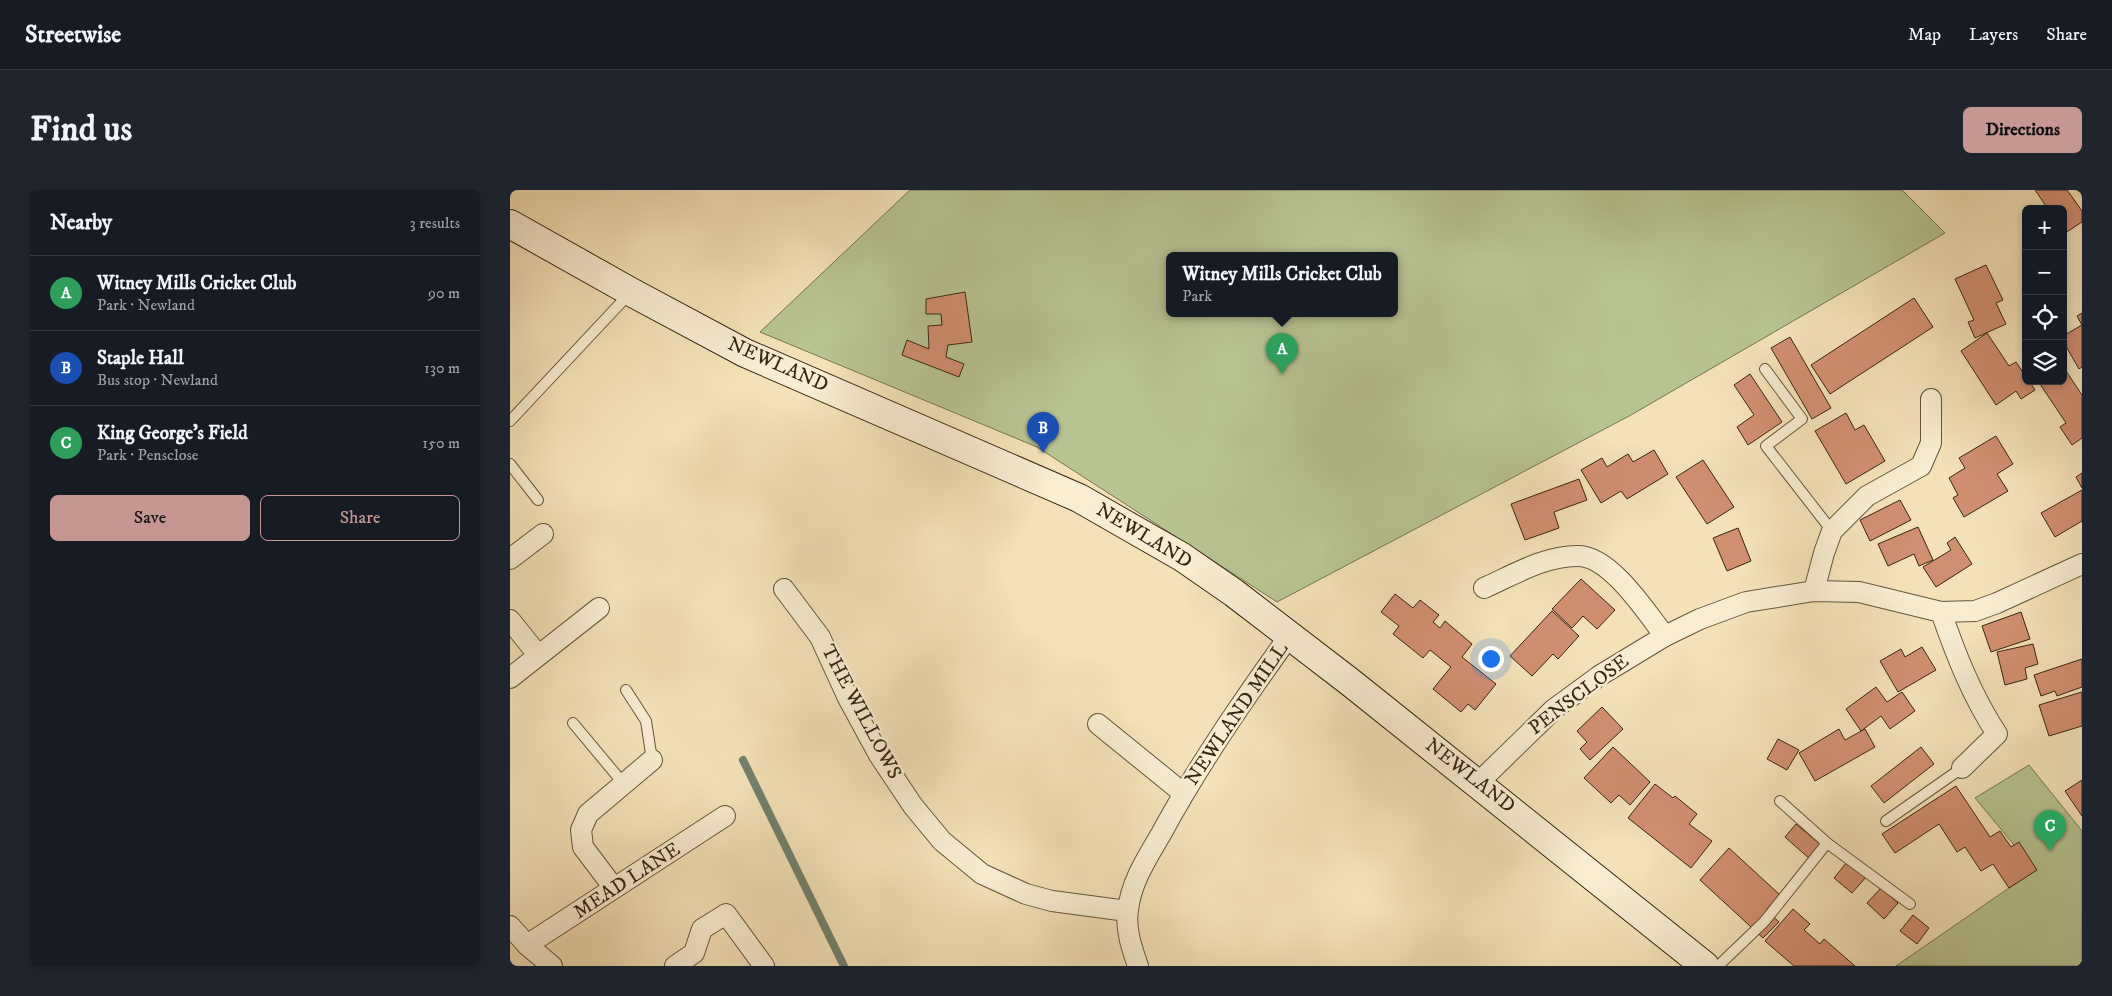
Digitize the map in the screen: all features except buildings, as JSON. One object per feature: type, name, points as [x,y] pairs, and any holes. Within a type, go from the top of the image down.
[{"type":"main road","name":"NEWLAND","points":[[510,224],[745,353],[1079,498],[1182,557],[1290,635],[1478,782],[1706,966]]},
{"type":"street","points":[[1814,591],[1832,531],[1867,496],[1921,466],[1931,443],[1931,399]]},
{"type":"street","points":[[510,560],[543,534]]},
{"type":"street","points":[[1484,588],[1554,559],[1580,556],[1602,564],[1624,585],[1665,636]]},
{"type":"street","name":"PENSCLOSE","points":[[1478,782],[1554,709],[1599,676],[1665,636],[1700,619],[1746,602],[1814,591],[1859,592],[1941,612],[1975,611],[1997,603],[2082,564]]},
{"type":"street","name":"THE WILLOWS","points":[[784,588],[820,637],[848,698],[879,755],[913,806],[942,842],[982,874],[1026,894],[1052,901],[1127,911]]},
{"type":"street","points":[[510,678],[599,608]]},
{"type":"street","points":[[1941,612],[1953,648],[1980,708],[1997,734],[1962,768]]},
{"type":"street","points":[[510,620],[538,655]]},
{"type":"street","name":"NEWLAND MILL","points":[[1138,966],[1130,944],[1127,911],[1137,875],[1183,793],[1248,693],[1290,635]]},
{"type":"street","name":"NEWLAND MILL","points":[[1098,724],[1183,793]]},
{"type":"street","points":[[614,888],[582,847],[581,830],[588,814],[652,760]]},
{"type":"street","name":"MEAD LANE","points":[[528,945],[725,816]]},
{"type":"street","points":[[675,966],[694,953],[702,929],[726,914],[764,966]]},
{"type":"street","points":[[510,926],[552,966]]},
{"type":"lane","points":[[512,416],[631,292]]},
{"type":"lane","points":[[1765,369],[1802,419],[1766,446],[1832,531]]},
{"type":"lane","points":[[510,464],[538,500]]},
{"type":"lane","points":[[626,690],[646,722],[652,760]]},
{"type":"lane","points":[[573,723],[623,783]]},
{"type":"lane","points":[[1886,821],[1962,768]]},
{"type":"lane","points":[[1780,801],[1827,843],[1910,904]]},
{"type":"lane","points":[[1718,966],[1764,922],[1827,843]]},
{"type":"green space","points":[[910,190],[1902,190],[1945,233],[1631,415],[1277,602],[1037,447],[760,332]]},
{"type":"green space","points":[[2029,765],[2082,831],[2082,966],[1896,966],[2035,870],[1975,798]]},
{"type":"waterway","points":[[743,760],[844,966]]},
{"type":"place","name":"Witney Mills Cricket Club","points":[[1282,374]]},
{"type":"place","name":"Staple Hall","points":[[1043,453]]},
{"type":"place","name":"King George's Field","points":[[2050,851]]}]
